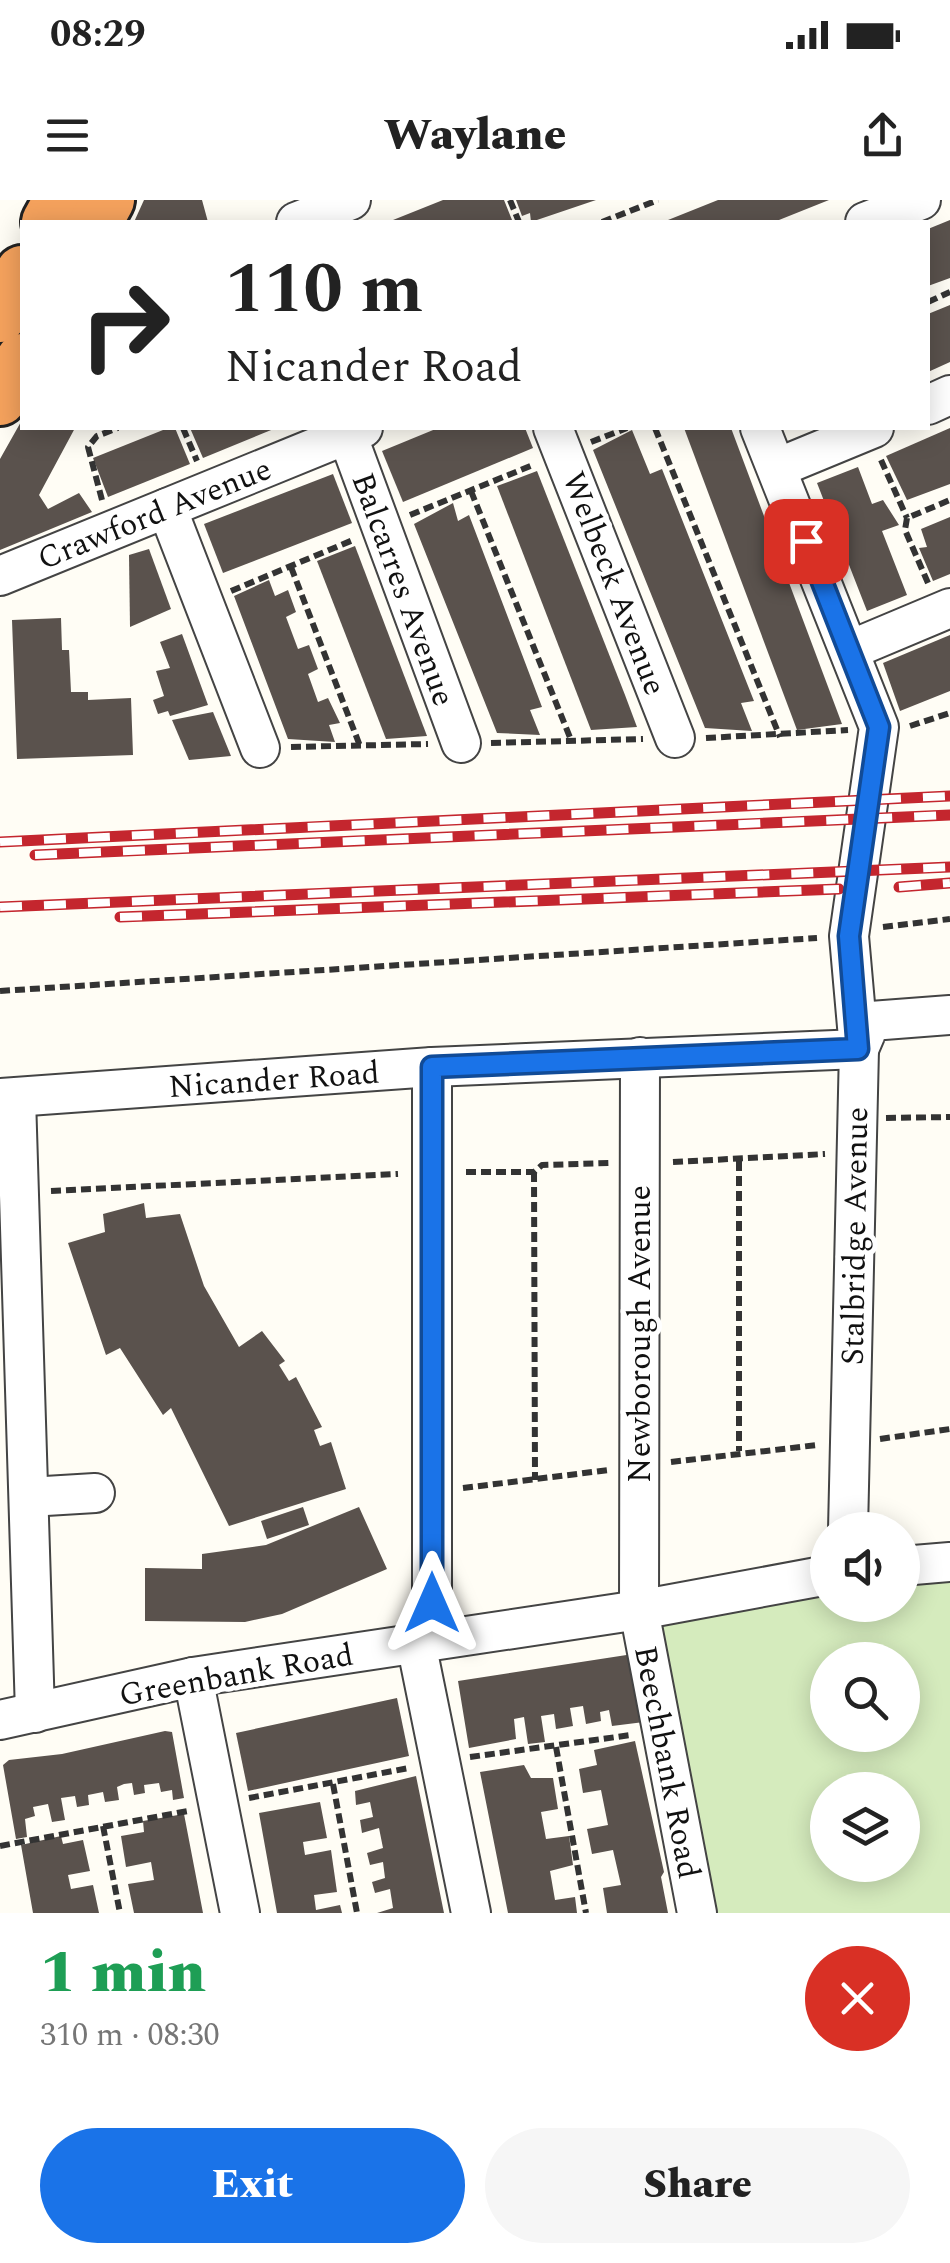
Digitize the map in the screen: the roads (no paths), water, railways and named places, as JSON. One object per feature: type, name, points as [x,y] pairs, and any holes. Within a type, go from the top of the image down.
[{"type":"highway","points":[[0,316],[20,276]]},
{"type":"highway","points":[[0,399],[20,364]]},
{"type":"street","points":[[301,220],[351,200]]},
{"type":"street","points":[[868,220],[906,203]]},
{"type":"street","name":"Welbeck Avenue","points":[[555,430],[676,738]]},
{"type":"street","name":"Stalbridge Avenue","points":[[761,430],[879,727],[849,936],[858,1049],[848,1512]]},
{"type":"street","points":[[777,468],[869,430]]},
{"type":"street","name":"Crawford Avenue","points":[[0,576],[355,431]]},
{"type":"street","name":"Balcarres Avenue","points":[[355,431],[460,744]]},
{"type":"street","points":[[167,508],[260,748]]},
{"type":"street","points":[[850,650],[945,610]]},
{"type":"street","points":[[858,1049],[871,1021],[950,1014]]},
{"type":"street","name":"Nicander Road","points":[[8,1098],[432,1067],[858,1049]]},
{"type":"street","name":"Newborough Avenue","points":[[639,1610],[640,1057]]},
{"type":"street","points":[[432,1067],[432,1492],[424,1642],[471,1913]]},
{"type":"street","points":[[8,1098],[29,1497],[16,1538],[18,1717]]},
{"type":"street","points":[[29,1497],[95,1493]]},
{"type":"street","points":[[920,1564],[950,1562]]},
{"type":"street","name":"Greenbank Road","points":[[18,1717],[194,1677],[639,1610],[810,1577]]},
{"type":"street","name":"Beechbank Road","points":[[639,1610],[698,1913]]},
{"type":"street","points":[[194,1677],[240,1913]]},
{"type":"railway","points":[[0,842],[950,796]]},
{"type":"railway","points":[[35,855],[950,815]]},
{"type":"railway","points":[[0,907],[950,867]]},
{"type":"railway","points":[[899,887],[950,883]]},
{"type":"railway","points":[[120,917],[839,889]]}]
